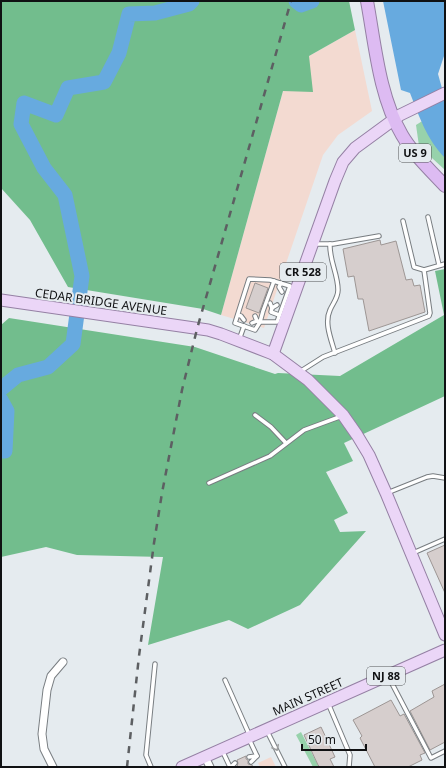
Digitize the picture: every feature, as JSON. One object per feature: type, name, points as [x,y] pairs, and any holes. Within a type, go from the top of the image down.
[{"type":"highway","name":"US 9","points":[[367,2],[386,95],[402,136],[423,163],[445,186]]},
{"type":"main road","name":"CR 528","points":[[274,354],[280,320],[314,244],[335,181],[343,162],[355,148],[396,118],[445,93]]},
{"type":"main road","name":"CEDAR BRIDGE AVENUE","points":[[1,300],[197,329],[221,334],[274,354],[318,389],[343,415],[357,435],[369,456],[386,493],[445,635]]},
{"type":"main road","name":"MAIN STREET","points":[[182,767],[208,762],[222,750],[445,650]]},
{"type":"street","points":[[53,767],[44,749],[42,734],[47,690],[51,676],[64,662]]},
{"type":"lane","points":[[428,217],[439,265]]},
{"type":"lane","points":[[403,221],[414,267],[424,270],[445,264]]},
{"type":"lane","points":[[314,244],[330,244],[379,236]]},
{"type":"lane","points":[[330,244],[330,252],[338,290],[337,299],[330,310],[327,321],[335,353]]},
{"type":"lane","points":[[298,373],[323,357],[429,316],[430,313],[424,270]]},
{"type":"lane","points":[[274,281],[255,330],[235,323],[240,315],[250,279],[270,280],[274,281],[280,285],[294,287]]},
{"type":"lane","points":[[275,290],[280,285]]},
{"type":"lane","points":[[280,285],[282,292]]},
{"type":"lane","points":[[270,303],[272,308],[271,312],[280,320]]},
{"type":"lane","points":[[272,308],[277,305]]},
{"type":"lane","points":[[240,315],[246,313]]},
{"type":"lane","points":[[240,315],[244,320]]},
{"type":"lane","points":[[255,316],[258,321]]},
{"type":"lane","points":[[252,323],[258,321],[280,320]]},
{"type":"lane","points":[[239,341],[244,326]]},
{"type":"lane","points":[[255,415],[271,427],[286,443]]},
{"type":"lane","points":[[209,483],[270,456],[304,430],[343,415]]},
{"type":"lane","points":[[386,493],[427,477],[433,476],[445,478]]},
{"type":"lane","points":[[411,554],[445,539]]},
{"type":"lane","points":[[151,767],[146,755],[155,664]]},
{"type":"lane","points":[[387,675],[431,758],[445,751]]},
{"type":"lane","points":[[225,680],[257,756]]},
{"type":"lane","points":[[328,703],[350,755],[349,767]]},
{"type":"lane","points":[[267,730],[285,767]]},
{"type":"lane","points":[[222,750],[231,767],[235,763]]},
{"type":"lane","points":[[249,757],[257,756]]},
{"type":"lane","points":[[251,762],[257,756]]},
{"type":"shaded area","points":[[355,30],[372,111],[338,135],[323,155],[264,328],[221,315],[283,91],[309,56]]},
{"type":"shaded area","points":[[271,757],[276,767],[260,767],[258,763]]},
{"type":"green space","points":[[1,1],[349,1],[355,30],[309,56],[313,92],[283,91],[221,315],[203,309],[68,287],[30,220],[1,188]]},
{"type":"green space","points":[[445,108],[445,170],[419,146],[416,125]]},
{"type":"green space","points":[[445,269],[445,396],[344,443],[353,461],[326,472],[348,513],[334,520],[340,532],[366,531],[300,605],[248,629],[229,620],[148,645],[163,557],[77,555],[46,547],[1,557],[1,325],[9,318],[195,347],[275,374],[340,376],[444,315],[435,271]]},
{"type":"green space","points":[[301,732],[319,767],[313,767],[296,735]]},
{"type":"water","points":[[383,1],[445,1],[445,53],[438,74],[445,99],[445,158],[428,135],[410,93],[401,90]]},
{"type":"building","points":[[380,240],[381,245],[396,241],[406,280],[412,279],[414,286],[420,285],[425,312],[369,331],[363,299],[358,299],[354,276],[348,277],[343,249]]},
{"type":"building","points":[[255,283],[268,288],[259,313],[246,308]]},
{"type":"building","points":[[445,545],[445,593],[427,553]]},
{"type":"building","points":[[445,684],[445,742],[430,750],[410,711],[434,697],[432,691]]},
{"type":"building","points":[[391,700],[400,716],[404,714],[425,753],[420,755],[422,760],[408,767],[375,767],[360,738],[362,736],[353,720]]},
{"type":"building","points":[[321,727],[335,757],[330,759],[334,767],[320,767],[318,765],[304,735]]},
{"type":"building","points":[[246,756],[248,764],[252,765],[253,767],[237,767],[237,760]]},
{"type":"waterway","points":[[1,389],[18,375],[48,367],[73,344],[82,276],[65,195],[44,168],[21,124],[24,103],[56,115],[68,88],[104,82],[119,53],[129,14],[155,13],[189,4],[192,1]]},
{"type":"waterway","points":[[296,1],[301,5],[312,1]]},
{"type":"waterway","points":[[1,400],[7,411],[5,451],[1,451]]},
{"type":"railway","points":[[127,767],[139,656],[154,543],[182,390],[197,329],[291,1]]}]
